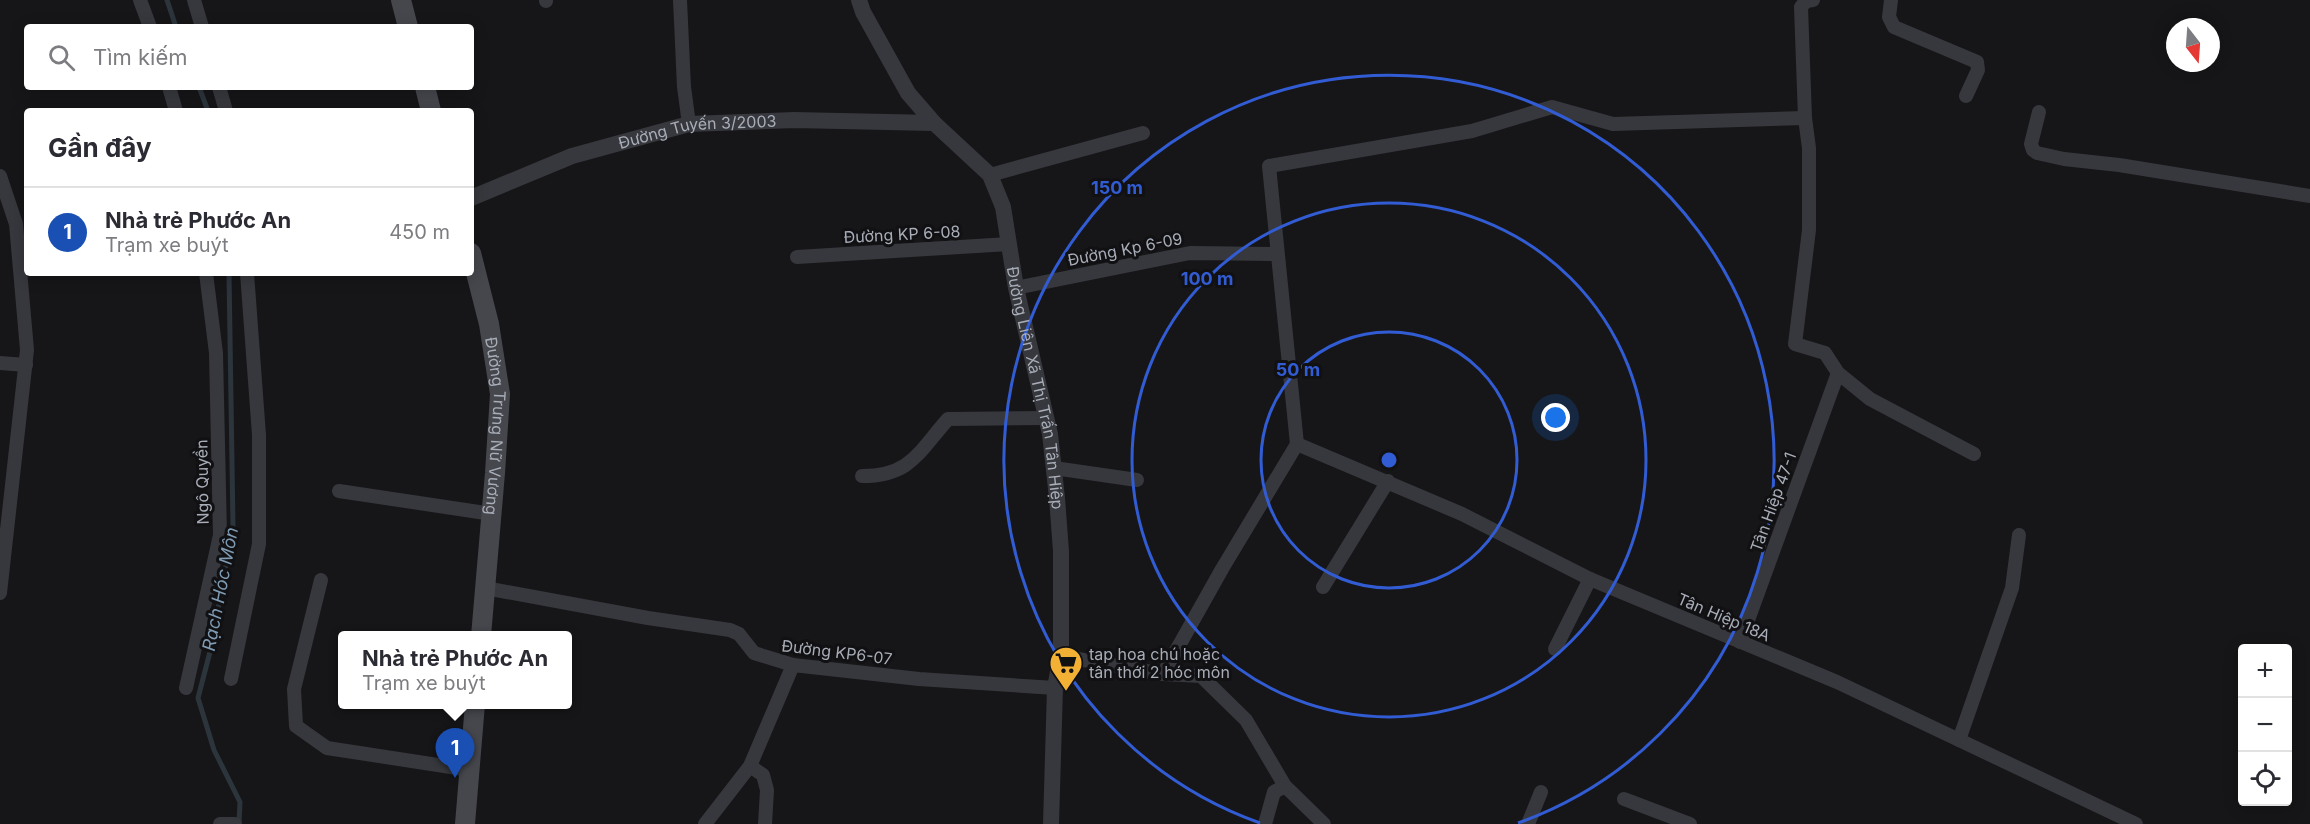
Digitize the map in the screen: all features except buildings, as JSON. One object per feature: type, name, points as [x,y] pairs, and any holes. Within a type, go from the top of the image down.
[{"type":"main road","points":[[401,0],[407,24]]},
{"type":"main road","points":[[426,90],[430,108]]},
{"type":"main road","name":"Đường Trưng Nữ Vương","points":[[474,265],[489,324],[500,394],[481,631]]},
{"type":"main road","points":[[465,824],[475,709]]},
{"type":"street","points":[[140,0],[149,24]]},
{"type":"street","points":[[194,0],[201,24]]},
{"type":"street","points":[[680,0],[684,87],[689,124]]},
{"type":"street","name":"Đường Liên Xã Thị Trấn Tân Hiệp","points":[[859,0],[868,21],[908,93],[934,123],[990,175],[1003,207],[1016,288],[1046,418],[1054,468],[1061,551],[1061,656],[1055,687],[1051,824]]},
{"type":"street","points":[[1813,0],[1806,0],[1801,7],[1805,118],[1809,148],[1809,230],[1795,344],[1825,354],[1838,373],[1870,399],[1974,454]]},
{"type":"street","points":[[1891,0],[1889,17],[1894,27],[1977,62],[1978,70],[1966,96]]},
{"type":"street","points":[[170,90],[175,108]]},
{"type":"street","points":[[220,90],[225,108]]},
{"type":"street","points":[[1163,674],[1222,569],[1297,444],[1269,166],[1472,131],[1552,107],[1613,124],[1805,118]]},
{"type":"street","points":[[2039,112],[2031,144],[2037,153],[2310,196]]},
{"type":"street","name":"Đường Tuyến 3/2003","points":[[474,197],[572,156],[689,124],[794,120],[934,123]]},
{"type":"street","points":[[990,175],[1143,133]]},
{"type":"street","points":[[0,176],[16,224],[27,350],[5,512],[0,593]]},
{"type":"street","name":"Đường KP 6-08","points":[[797,257],[1009,244]]},
{"type":"street","name":"Đường Kp 6-09","points":[[1016,288],[1190,253],[1277,254]]},
{"type":"street","name":"Ngô Quyền","points":[[186,688],[220,536],[216,353],[206,276]]},
{"type":"street","points":[[231,679],[259,544],[259,435],[247,276]]},
{"type":"street","points":[[0,363],[26,365]]},
{"type":"street","name":"Tân Hiệp 47-1","points":[[1740,642],[1838,373]]},
{"type":"street","points":[[862,476],[883,476],[905,468],[948,419],[1046,418]]},
{"type":"street","name":"Tân Hiệp 18A","points":[[1297,444],[1462,514],[1590,579],[1837,682],[2136,824]]},
{"type":"street","points":[[1054,468],[1137,480]]},
{"type":"street","points":[[1323,587],[1388,481]]},
{"type":"street","points":[[339,491],[492,513]]},
{"type":"street","points":[[1959,740],[2012,588],[2019,535]]},
{"type":"street","points":[[1555,649],[1590,579]]},
{"type":"street","points":[[321,580],[294,689],[296,726],[327,748],[470,770]]},
{"type":"street","name":"Đường KP6-07","points":[[484,588],[648,618],[730,630],[739,634],[754,653],[793,665],[919,678],[1055,687]]},
{"type":"street","points":[[1061,656],[1163,674],[1202,676],[1246,720],[1285,786],[1324,824]]},
{"type":"street","points":[[705,824],[750,766],[793,665]]},
{"type":"street","points":[[750,766],[763,775],[767,790],[765,824]]},
{"type":"street","points":[[1265,824],[1274,792],[1285,786]]},
{"type":"street","points":[[1527,824],[1541,792]]},
{"type":"street","points":[[1624,799],[1690,824]]},
{"type":"waterway","name":"Rạch Hóc Môn","points":[[167,0],[175,24]]},
{"type":"waterway","name":"Rạch Hóc Môn","points":[[200,90],[207,108]]},
{"type":"waterway","name":"Rạch Hóc Môn","points":[[229,276],[233,527],[211,648],[198,698],[214,750],[240,802],[239,823]]},
{"type":"place","name":"tap hoa chú hoặc tân thới 2 hóc môn","points":[[1066,692]]},
{"type":"place","name":"Nhà trẻ Phước An","points":[[455,778]]}]
